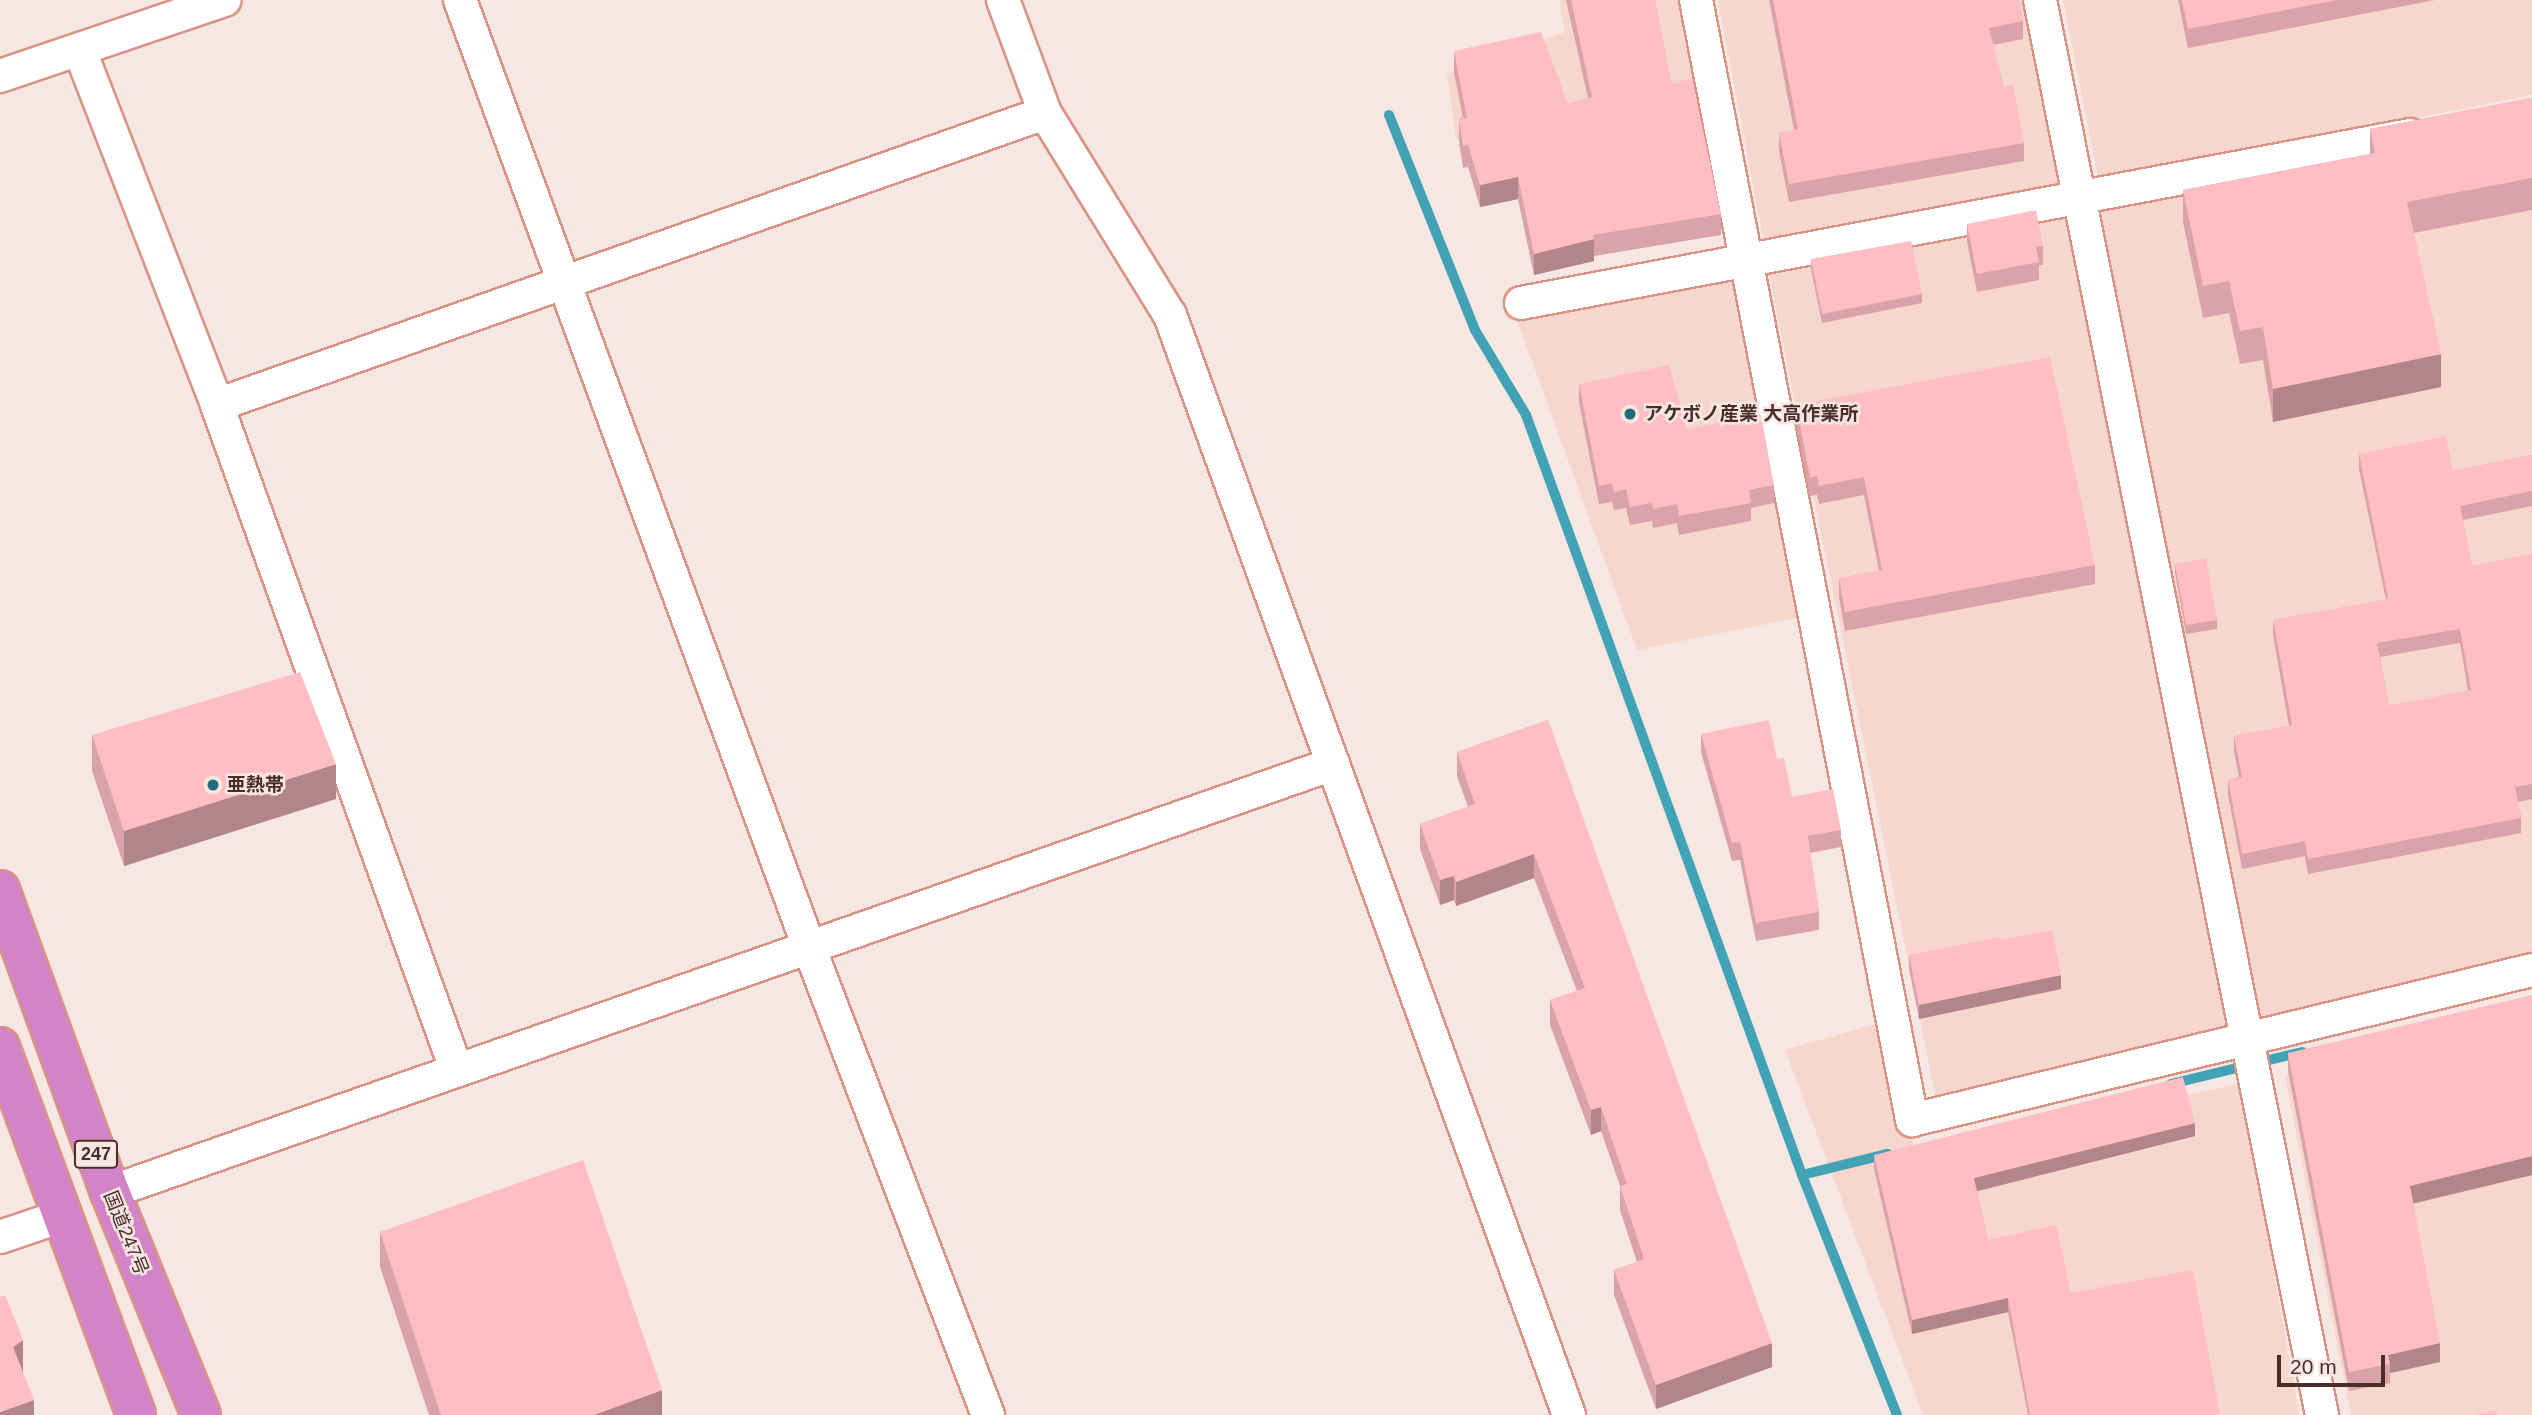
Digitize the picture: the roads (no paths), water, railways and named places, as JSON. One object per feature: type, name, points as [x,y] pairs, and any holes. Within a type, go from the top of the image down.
[{"type":"highway","name":"国道247号","points":[[0,890],[110,1192],[201,1415]]},
{"type":"highway","name":"247","points":[[0,1047],[136,1415]]},
{"type":"street","points":[[0,76],[224,0]]},
{"type":"street","points":[[460,0],[809,947],[988,1415]]},
{"type":"street","points":[[1003,0],[1045,113],[1170,315],[1569,1415]]},
{"type":"street","points":[[1696,0],[1912,1120],[2248,1057],[2532,970]]},
{"type":"street","points":[[2040,0],[2248,1057],[2322,1415]]},
{"type":"street","points":[[80,51],[217,405],[456,1069]]},
{"type":"street","points":[[217,405],[1045,113]]},
{"type":"street","points":[[1521,303],[2079,201],[2439,130]]},
{"type":"street","points":[[110,1192],[1333,764]]},
{"type":"street","points":[[0,1237],[62,1216]]},
{"type":"waterway","points":[[1389,115],[1475,330],[1526,415],[1802,1175],[1897,1415]]},
{"type":"waterway","points":[[2171,1084],[2302,1052]]},
{"type":"waterway","points":[[1802,1175],[1887,1154]]},
{"type":"place","name":"アケボノ産業 大高作業所","points":[[1630,414]]},
{"type":"place","name":"亜熱帯","points":[[213,785]]}]
